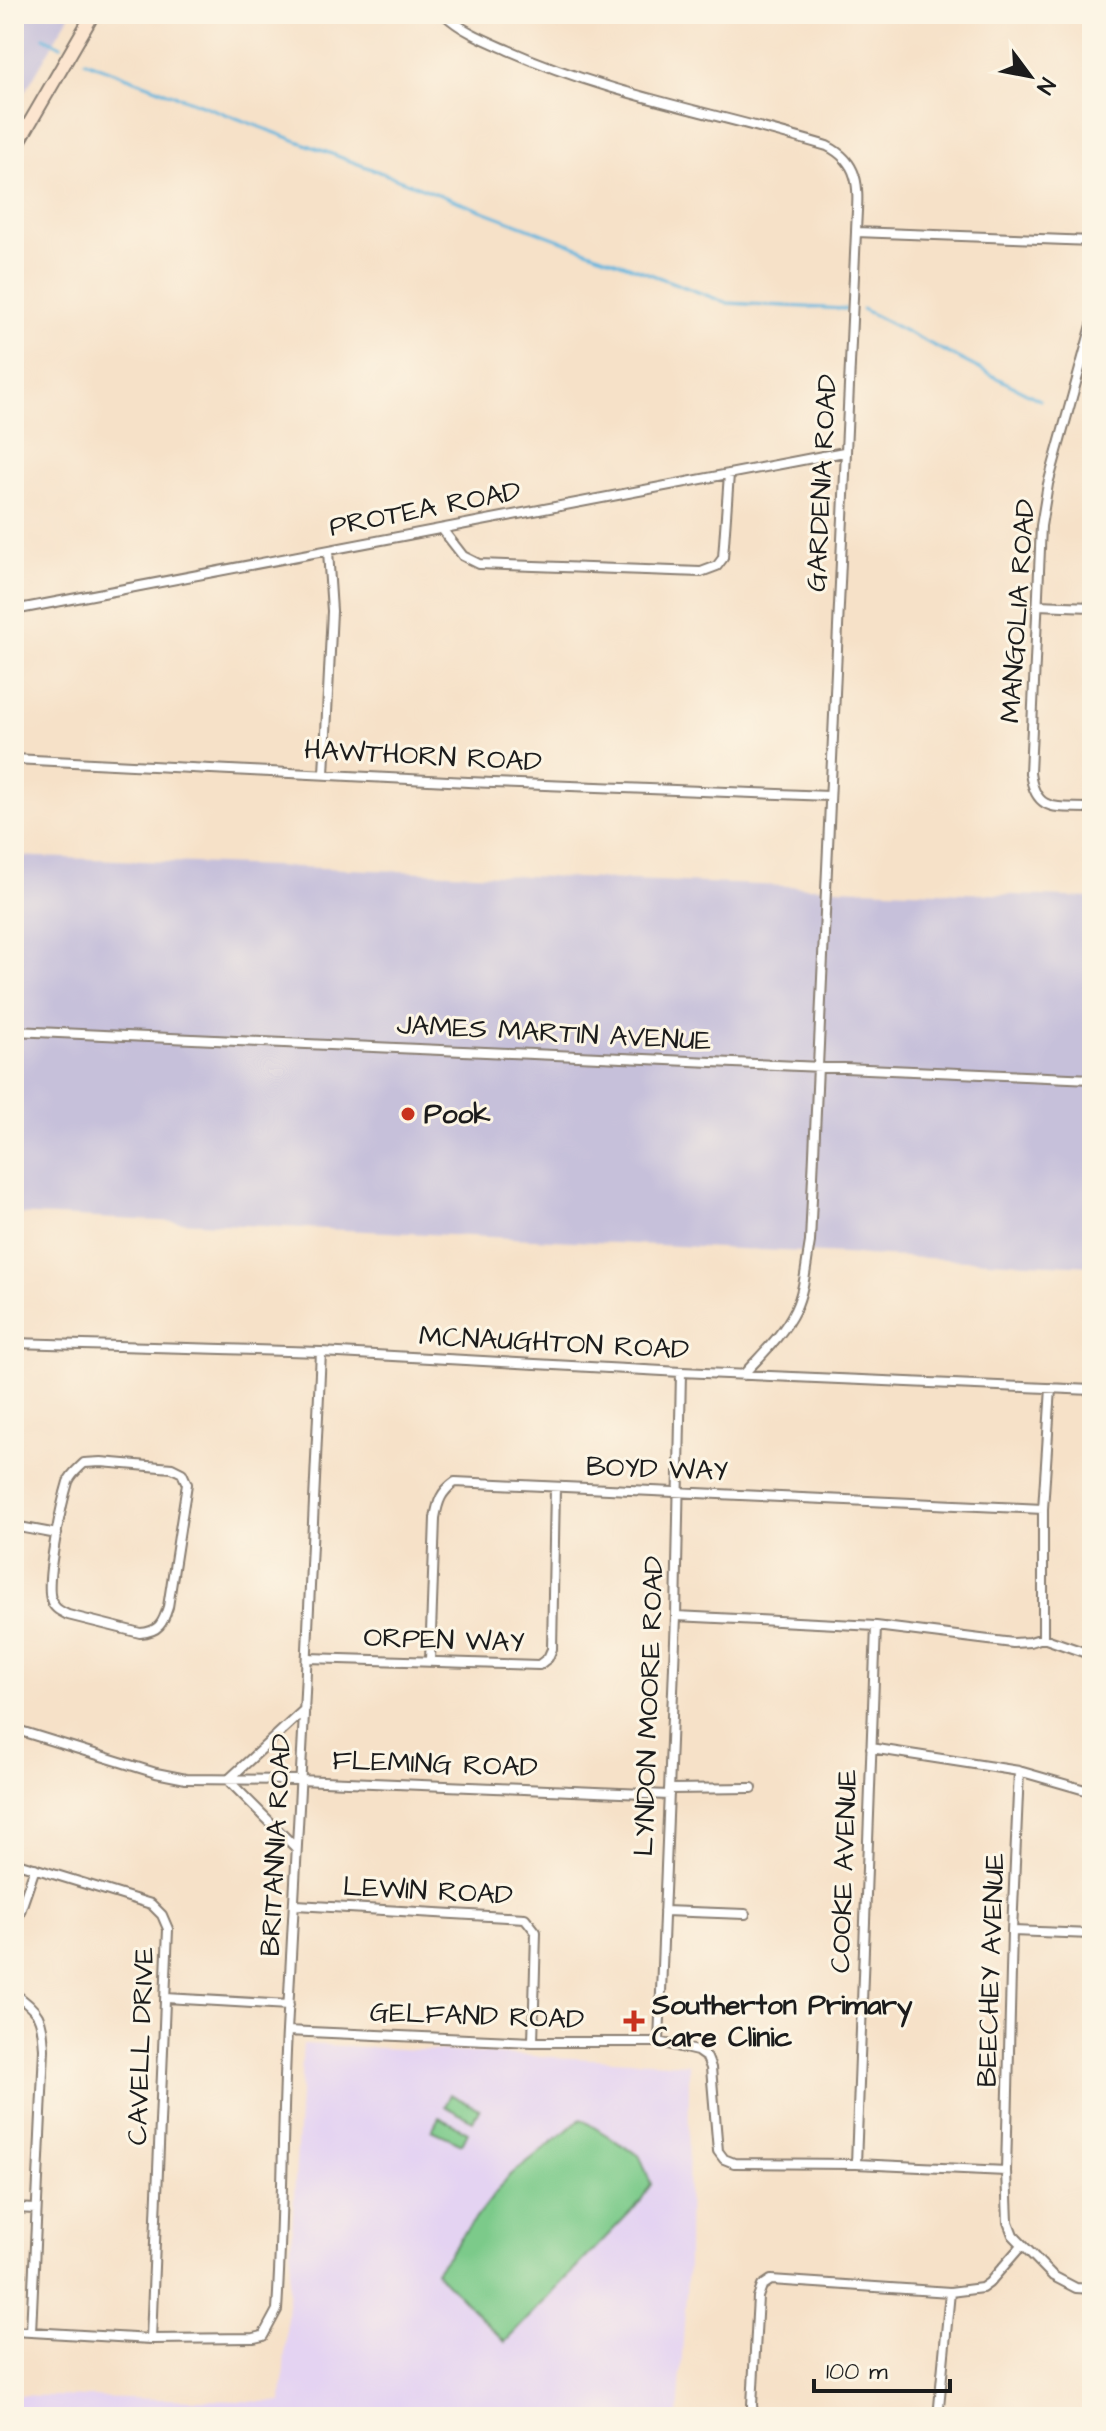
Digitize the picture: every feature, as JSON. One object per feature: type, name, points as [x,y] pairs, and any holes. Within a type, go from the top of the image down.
[{"type":"street","points":[[14,150],[93,14]]},
{"type":"street","name":"GARDENIA ROAD","points":[[444,14],[467,31],[531,60],[591,82],[796,137],[838,152],[848,160],[855,173],[856,232],[810,1242],[795,1311],[775,1340],[743,1375]]},
{"type":"street","points":[[856,232],[1092,241]]},
{"type":"street","name":"MANGOLIA ROAD","points":[[1092,325],[1048,484],[1041,526],[1032,785],[1034,794],[1046,805],[1092,808]]},
{"type":"street","name":"PROTEA ROAD","points":[[14,610],[844,452]]},
{"type":"street","points":[[442,529],[463,556],[479,564],[701,572],[717,566],[725,549],[729,474]]},
{"type":"street","points":[[324,774],[332,611],[328,551]]},
{"type":"street","points":[[1037,605],[1092,607]]},
{"type":"street","name":"HAWTHORN ROAD","points":[[14,759],[829,796]]},
{"type":"street","name":"JAMES MARTIN AVENUE","points":[[14,1031],[1092,1079]]},
{"type":"street","name":"MCNAUGHTON ROAD","points":[[14,1343],[321,1352],[1092,1390]]},
{"type":"street","name":"BRITANNIA ROAD","points":[[151,2339],[237,2340],[263,2336],[277,2310],[287,2031],[296,1905],[299,1780],[308,1658],[321,1352]]},
{"type":"street","name":"LYNDON MOORE ROAD","points":[[659,2042],[676,1616],[681,1372]]},
{"type":"street","points":[[1043,1638],[1043,1509],[1051,1388]]},
{"type":"street","points":[[84,1463],[172,1468],[182,1473],[187,1484],[168,1607],[163,1623],[152,1633],[140,1633],[57,1610],[51,1601],[50,1591],[57,1534],[69,1479],[84,1463]]},
{"type":"street","name":"BOYD WAY","points":[[430,1661],[435,1518],[444,1489],[455,1482],[1043,1509]]},
{"type":"street","name":"ORPEN WAY","points":[[308,1658],[539,1665],[548,1658],[552,1649],[555,1487]]},
{"type":"street","points":[[14,1526],[57,1534]]},
{"type":"street","points":[[676,1616],[876,1626],[1013,1643],[1043,1638],[1092,1655]]},
{"type":"street","name":"COOKE AVENUE","points":[[856,2164],[876,1626]]},
{"type":"street","points":[[296,1848],[228,1780],[305,1709]]},
{"type":"street","name":"FLEMING ROAD","points":[[14,1729],[156,1773],[186,1779],[669,1792],[752,1788]]},
{"type":"street","points":[[871,1748],[1019,1771],[1092,1792]]},
{"type":"street","name":"BEECHEY AVENUE","points":[[1019,1771],[1006,2171],[1009,2229],[1022,2245]]},
{"type":"street","name":"CAVELL DRIVE","points":[[14,1862],[151,1904],[162,1915],[168,1929],[151,2339]]},
{"type":"street","points":[[14,1929],[35,1868]]},
{"type":"street","name":"LEWIN ROAD","points":[[296,1905],[525,1918],[536,1932],[533,2042]]},
{"type":"street","points":[[664,1911],[745,1914]]},
{"type":"street","points":[[1012,1931],[1092,1934]]},
{"type":"street","points":[[14,1993],[37,2010],[44,2049],[31,2332]]},
{"type":"street","points":[[166,1998],[289,2005]]},
{"type":"street","name":"GELFAND ROAD","points":[[287,2031],[533,2042],[659,2042],[697,2051],[707,2058],[711,2068],[718,2151],[724,2159],[734,2163],[856,2164],[1006,2171]]},
{"type":"street","points":[[14,2208],[36,2209]]},
{"type":"street","points":[[763,2417],[753,2413],[752,2405],[758,2297],[762,2286],[771,2280],[950,2292],[982,2288],[1022,2245],[1063,2283],[1092,2289]]},
{"type":"street","points":[[938,2417],[950,2292]]},
{"type":"street","points":[[14,2331],[151,2339]]},
{"type":"shaded area","points":[[14,14],[70,14],[14,111]]},
{"type":"shaded area","points":[[14,856],[1092,898],[1092,1266],[14,1214]]},
{"type":"shaded area","points":[[303,2044],[689,2064],[688,2264],[678,2417],[14,2417],[14,2395],[282,2402]]},
{"type":"green space","points":[[450,2094],[479,2109],[473,2121],[444,2106]]},
{"type":"green space","points":[[439,2117],[468,2132],[462,2144],[432,2130]]},
{"type":"green space","points":[[581,2119],[640,2156],[651,2184],[640,2202],[505,2342],[435,2271],[508,2177]]},
{"type":"waterway","points":[[44,37],[61,46]]},
{"type":"waterway","points":[[85,61],[727,303],[845,309]]},
{"type":"waterway","points":[[862,309],[1040,400]]},
{"type":"place","name":"Pook","points":[[408,1114]]},
{"type":"place","name":"Southerton Primary Care Clinic","points":[[634,2021]]}]
